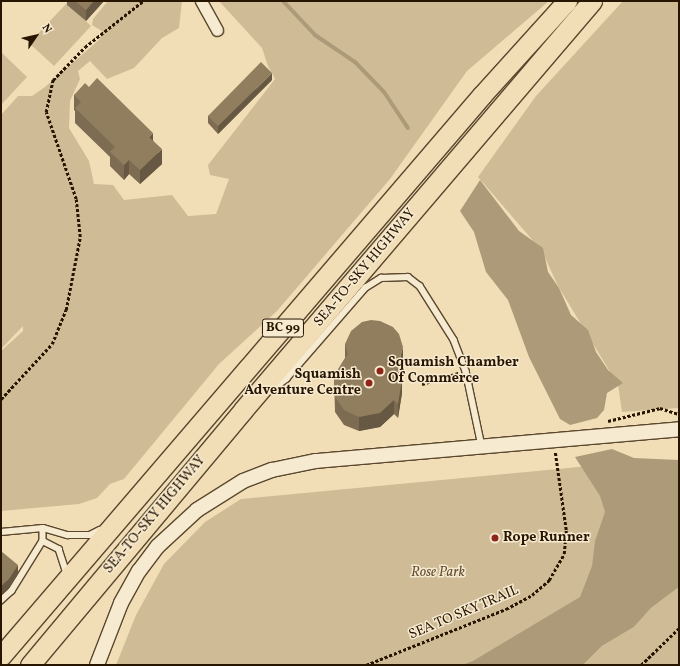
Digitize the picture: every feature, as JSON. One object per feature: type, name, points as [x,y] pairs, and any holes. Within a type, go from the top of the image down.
[{"type":"highway","name":"SEA-TO-SKY HIGHWAY","points":[[1,656],[482,95],[567,1]]},
{"type":"highway","name":"SEA-TO-SKY HIGHWAY","points":[[30,665],[243,410],[592,1]]},
{"type":"street","points":[[201,1],[217,30]]},
{"type":"street","points":[[97,665],[121,603],[139,571],[158,546],[208,502],[243,481],[272,470],[316,461],[679,429]]},
{"type":"lane","points":[[243,410],[286,379],[365,288],[381,278],[391,276],[408,277],[420,286],[454,340],[466,370],[482,446]]},
{"type":"lane","points":[[1,532],[43,528],[68,535],[90,534],[112,526]]},
{"type":"lane","points":[[1,601],[12,591],[43,541],[43,528]]},
{"type":"lane","points":[[43,541],[59,549],[68,577]]},
{"type":"path","points":[[1,399],[52,344],[66,310],[80,238],[76,200],[46,112],[53,80],[85,47],[143,1]]},
{"type":"path","points":[[422,384],[466,370]]},
{"type":"path","points":[[603,422],[660,408],[679,414]]},
{"type":"path","name":"SEA TO SKY TRAIL","points":[[366,665],[506,609],[532,595],[549,580],[564,554],[566,530],[554,447]]},
{"type":"path","points":[[641,665],[679,628]]},
{"type":"green space","points":[[108,1],[182,1],[179,28],[162,38],[134,68],[107,79],[90,61],[78,71],[80,79],[70,101],[69,128],[89,161],[94,184],[113,185],[124,200],[172,195],[188,216],[216,214],[229,179],[210,175],[208,165],[275,79],[268,66],[262,48],[219,1],[549,1],[467,71],[390,179],[277,311],[219,364],[124,479],[110,484],[97,498],[79,504],[1,511],[1,351],[23,331],[23,326],[1,349],[1,115],[18,96],[32,96],[45,87],[100,39],[102,31],[92,25],[93,19]]},
{"type":"green space","points":[[623,1],[679,1],[679,408],[622,412],[618,385],[558,286],[542,251],[478,177],[536,96]]},
{"type":"green space","points":[[67,3],[91,26],[54,66],[29,43]]},
{"type":"green space","points":[[1,52],[27,77],[1,105]]},
{"type":"green space","name":"Rose Park","points":[[589,466],[609,516],[589,601],[486,665],[116,665],[136,615],[164,564],[205,522],[241,499]]},
{"type":"green space","points":[[679,587],[679,665],[583,665],[602,646],[634,627],[651,608]]},
{"type":"shaded area","points":[[480,180],[519,231],[543,248],[548,272],[559,288],[571,315],[588,330],[596,352],[608,370],[623,383],[607,393],[604,410],[597,418],[570,425],[560,419],[529,357],[508,300],[486,272],[474,232],[460,211]]},
{"type":"shaded area","points":[[612,449],[634,458],[679,460],[679,587],[651,608],[634,627],[602,646],[583,665],[462,665],[473,661],[580,597],[592,566],[595,541],[605,512],[600,496],[575,457]]},
{"type":"building","points":[[75,1],[94,1],[86,10]]},
{"type":"building","points":[[261,62],[272,73],[218,126],[208,116]]},
{"type":"building","points":[[97,78],[153,133],[149,137],[162,149],[140,170],[129,160],[124,165],[110,152],[115,147],[75,108],[81,102],[74,95],[85,83],[89,87]]},
{"type":"building","name":"Squamish Adventure Centre","points":[[371,320],[380,321],[393,327],[399,334],[403,347],[398,365],[402,379],[398,404],[394,400],[380,413],[359,417],[344,410],[335,397],[334,376],[348,354],[345,344],[351,331],[362,322]]},
{"type":"building","points":[[1,551],[18,565],[9,579],[1,586]]},
{"type":"waterway","points":[[283,1],[315,35],[355,62],[384,92],[408,128]]},
{"type":"place","name":"Squamish Chamber Of Commerce","points":[[380,371]]},
{"type":"place","name":"Squamish Adventure Centre","points":[[369,383]]},
{"type":"place","name":"Rope Runner","points":[[495,538]]}]
